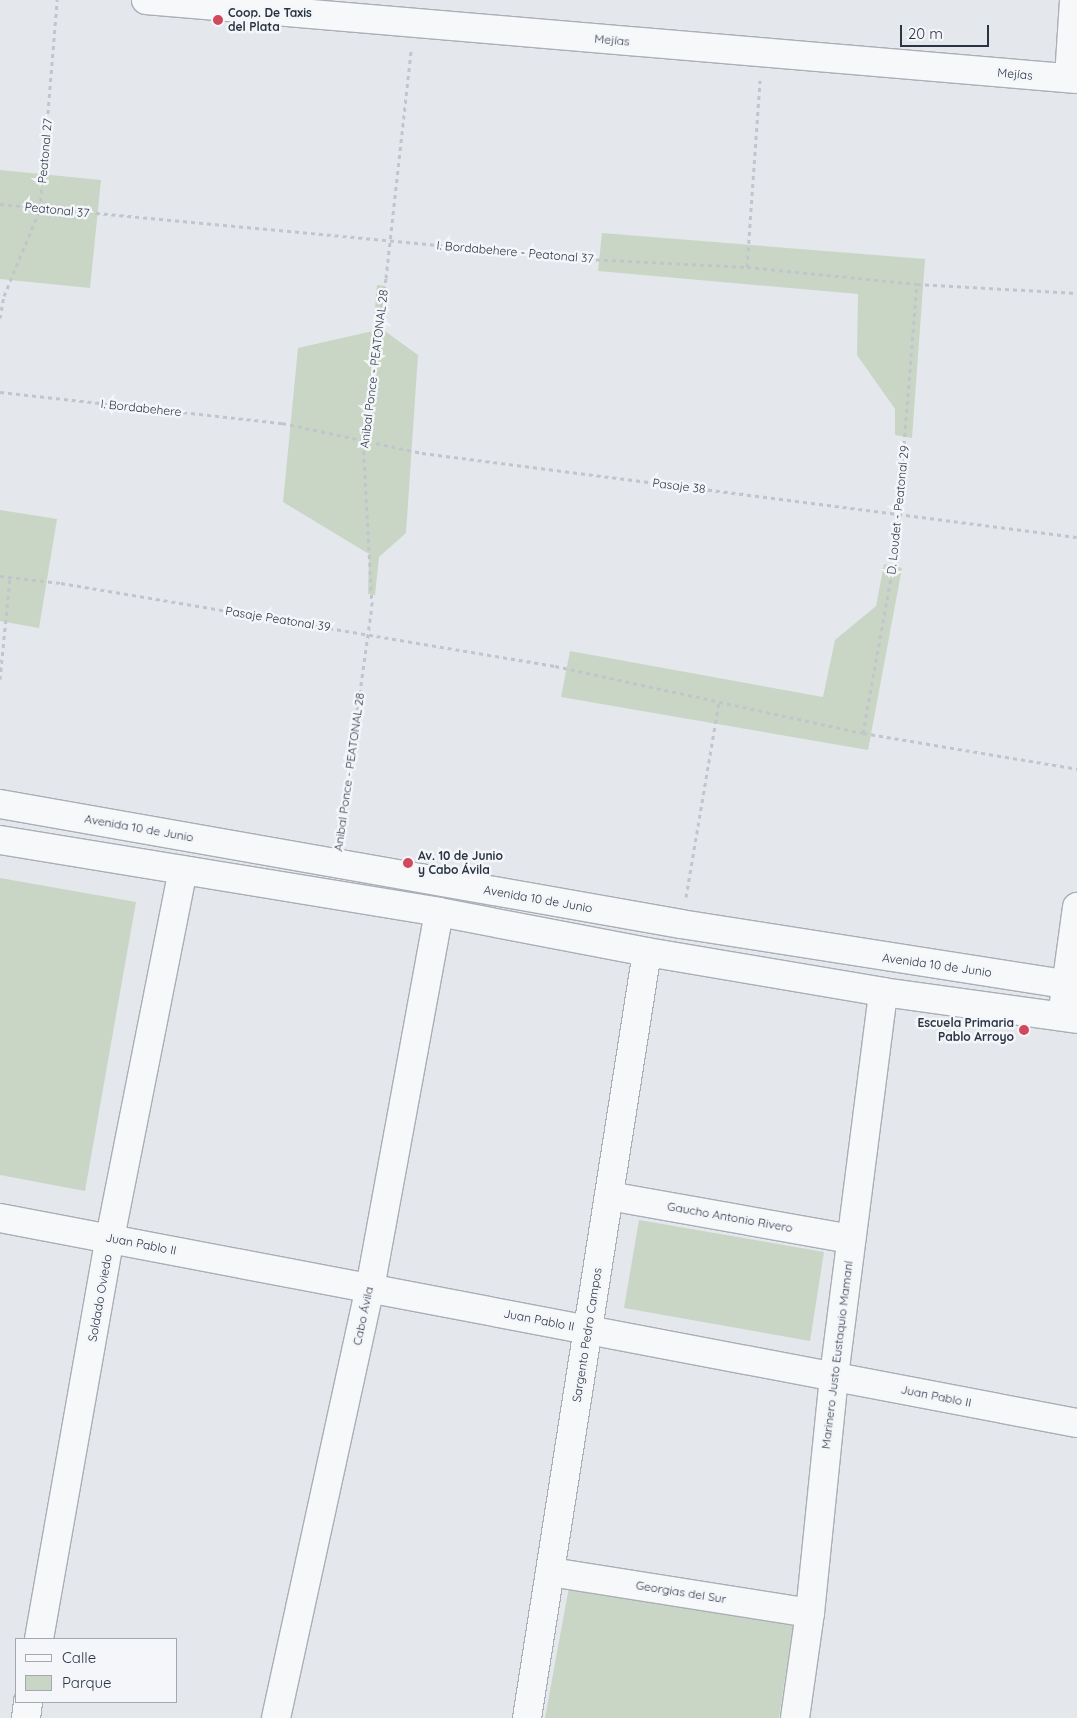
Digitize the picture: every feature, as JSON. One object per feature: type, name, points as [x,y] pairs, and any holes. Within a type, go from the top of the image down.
[{"type":"street","name":"Mejías","points":[[146,0],[330,8],[414,24],[1073,79]]},
{"type":"street","points":[[1073,79],[1074,0]]},
{"type":"street","name":"Avenida 10 de Junio","points":[[0,804],[681,924],[1072,985]]},
{"type":"street","points":[[0,840],[438,912],[647,952],[883,992],[1070,1018],[1077,908]]},
{"type":"street","name":"Soldado Oviedo","points":[[39,1638],[110,1238],[183,870]]},
{"type":"street","name":"Cabo Ávila","points":[[276,1718],[370,1288],[438,912]]},
{"type":"street","name":"Sargento Pedro Campos","points":[[527,1718],[647,952]]},
{"type":"street","name":"Marinero Justo Eustaquio Mamaní","points":[[795,1718],[810,1613],[834,1376],[883,992]]},
{"type":"street","name":"Gaucho Antonio Rivero","points":[[609,1196],[851,1239]]},
{"type":"street","name":"Juan Pablo II","points":[[0,1218],[1077,1423]]},
{"type":"street","name":"Georgias del Sur","points":[[551,1572],[810,1613]]},
{"type":"street","points":[[26,1718],[28,1703]]},
{"type":"path","name":"Peatonal 27","points":[[0,318],[4,296],[40,208],[56,0]]},
{"type":"path","name":"Anibal Ponce - PEATONAL 28","points":[[337,864],[372,606],[363,441],[390,241],[414,24]]},
{"type":"path","points":[[747,266],[762,52]]},
{"type":"path","name":"Peatonal 37","points":[[0,204],[113,216]]},
{"type":"path","name":"I. Bordabehere - Peatonal 37","points":[[113,216],[588,258],[747,266],[917,284]]},
{"type":"path","points":[[917,284],[1077,292]]},
{"type":"path","name":"D. Loudet - Peatonal 29","points":[[863,733],[895,556],[917,284]]},
{"type":"path","name":"I. Bordabehere","points":[[0,392],[282,423]]},
{"type":"path","name":"Pasaje 38","points":[[282,423],[422,453],[1077,537]]},
{"type":"path","name":"Pasaje Peatonal 39","points":[[0,576],[60,583],[555,666],[863,733],[1077,769]]},
{"type":"path","points":[[0,680],[10,577]]},
{"type":"path","points":[[681,924],[719,702]]},
{"type":"green space","points":[[0,170],[101,180],[90,288],[0,279]]},
{"type":"green space","points":[[602,233],[925,259],[912,438],[895,435],[895,409],[857,355],[858,294],[598,271]]},
{"type":"green space","points":[[377,285],[385,286],[382,329],[418,355],[406,533],[379,557],[375,595],[368,594],[369,554],[283,502],[298,348],[373,331]]},
{"type":"green space","points":[[0,510],[57,519],[39,628],[0,621]]},
{"type":"green space","points":[[884,564],[902,568],[868,750],[561,697],[570,651],[823,697],[835,640],[876,606]]},
{"type":"green space","points":[[0,878],[136,902],[85,1191],[0,1175]]},
{"type":"green space","points":[[639,1220],[824,1252],[810,1341],[624,1308]]},
{"type":"green space","points":[[569,1587],[793,1625],[779,1718],[545,1718]]},
{"type":"place","name":"Coop. De Taxis del Plata","points":[[218,20]]},
{"type":"place","name":"Av. 10 de Junio y Cabo Ávila","points":[[408,863]]},
{"type":"place","name":"Escuela Primaria Pablo Arroyo","points":[[1024,1030]]}]
